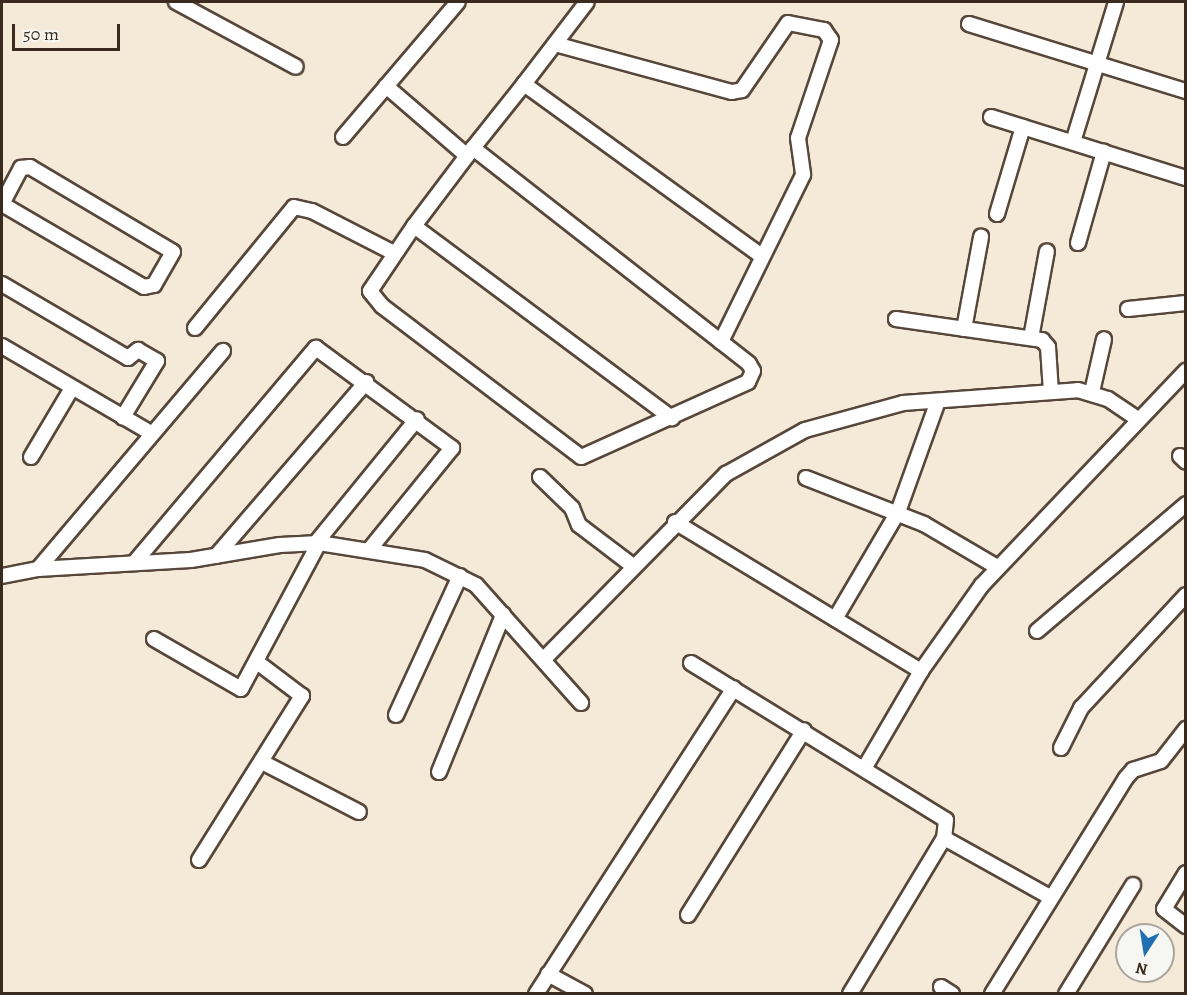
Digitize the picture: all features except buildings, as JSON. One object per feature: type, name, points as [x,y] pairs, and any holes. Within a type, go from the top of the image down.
[{"type":"street","points":[[176,2],[296,67]]},
{"type":"street","points":[[343,138],[458,2]]},
{"type":"street","points":[[386,86],[470,152],[750,364],[752,375],[672,418],[581,457],[372,296],[371,285],[470,152],[587,2]]},
{"type":"street","points":[[1073,142],[1116,2]]},
{"type":"street","points":[[555,44],[732,92],[742,90],[788,24],[824,30],[831,46],[798,138],[803,175],[760,255],[721,342]]},
{"type":"street","points":[[969,24],[1185,91]]},
{"type":"street","points":[[524,84],[760,255]]},
{"type":"street","points":[[991,117],[1185,178]]},
{"type":"street","points":[[997,214],[1023,127]]},
{"type":"street","points":[[1078,243],[1104,152]]},
{"type":"street","points":[[30,167],[173,252],[173,259],[154,285],[144,287],[2,204],[21,168],[30,167]]},
{"type":"street","points":[[195,328],[294,207],[312,210],[394,253]]},
{"type":"street","points":[[414,226],[672,418]]},
{"type":"street","points":[[964,329],[981,237]]},
{"type":"street","points":[[1030,338],[1047,251]]},
{"type":"street","points":[[2,284],[128,358],[138,350],[157,361],[123,417]]},
{"type":"street","points":[[1128,309],[1185,303]]},
{"type":"street","points":[[896,319],[1030,338],[1047,343],[1051,392]]},
{"type":"street","points":[[1092,392],[1104,339]]},
{"type":"street","points":[[2,346],[149,432]]},
{"type":"street","points":[[134,563],[311,351],[322,350],[450,443],[450,454],[370,549]]},
{"type":"street","points":[[38,569],[149,432],[223,351]]},
{"type":"street","points":[[865,767],[921,671],[998,567],[1185,371]]},
{"type":"street","points":[[216,556],[366,382]]},
{"type":"street","points":[[31,457],[72,388]]},
{"type":"street","points":[[544,659],[675,522],[726,474],[806,430],[870,410],[938,401],[1051,392],[1092,392],[1138,419]]},
{"type":"street","points":[[836,619],[896,514],[938,401]]},
{"type":"street","points":[[154,639],[241,689],[317,544],[417,419]]},
{"type":"street","points":[[540,477],[572,508],[579,525],[633,566]]},
{"type":"street","points":[[806,478],[896,514],[998,567]]},
{"type":"street","points":[[1037,631],[1185,504]]},
{"type":"street","points":[[675,522],[921,671]]},
{"type":"street","points":[[2,576],[38,569],[216,556],[317,544],[370,549],[425,560],[460,576],[544,659],[581,703]]},
{"type":"street","points":[[396,715],[460,576]]},
{"type":"street","points":[[1061,748],[1081,708],[1185,595]]},
{"type":"street","points":[[440,772],[502,615]]},
{"type":"street","points":[[199,860],[262,762],[302,692],[257,662]]},
{"type":"street","points":[[691,663],[939,811],[946,820],[944,838],[850,993]]},
{"type":"street","points":[[536,993],[734,688]]},
{"type":"street","points":[[995,992],[1050,897],[1126,778],[1133,770],[1161,761],[1185,729]]},
{"type":"street","points":[[688,915],[804,730]]},
{"type":"street","points":[[262,762],[359,812]]},
{"type":"street","points":[[944,838],[1050,897]]},
{"type":"street","points":[[1185,873],[1164,909],[1185,926]]},
{"type":"street","points":[[1066,993],[1133,885]]},
{"type":"street","points":[[549,974],[585,993]]}]
